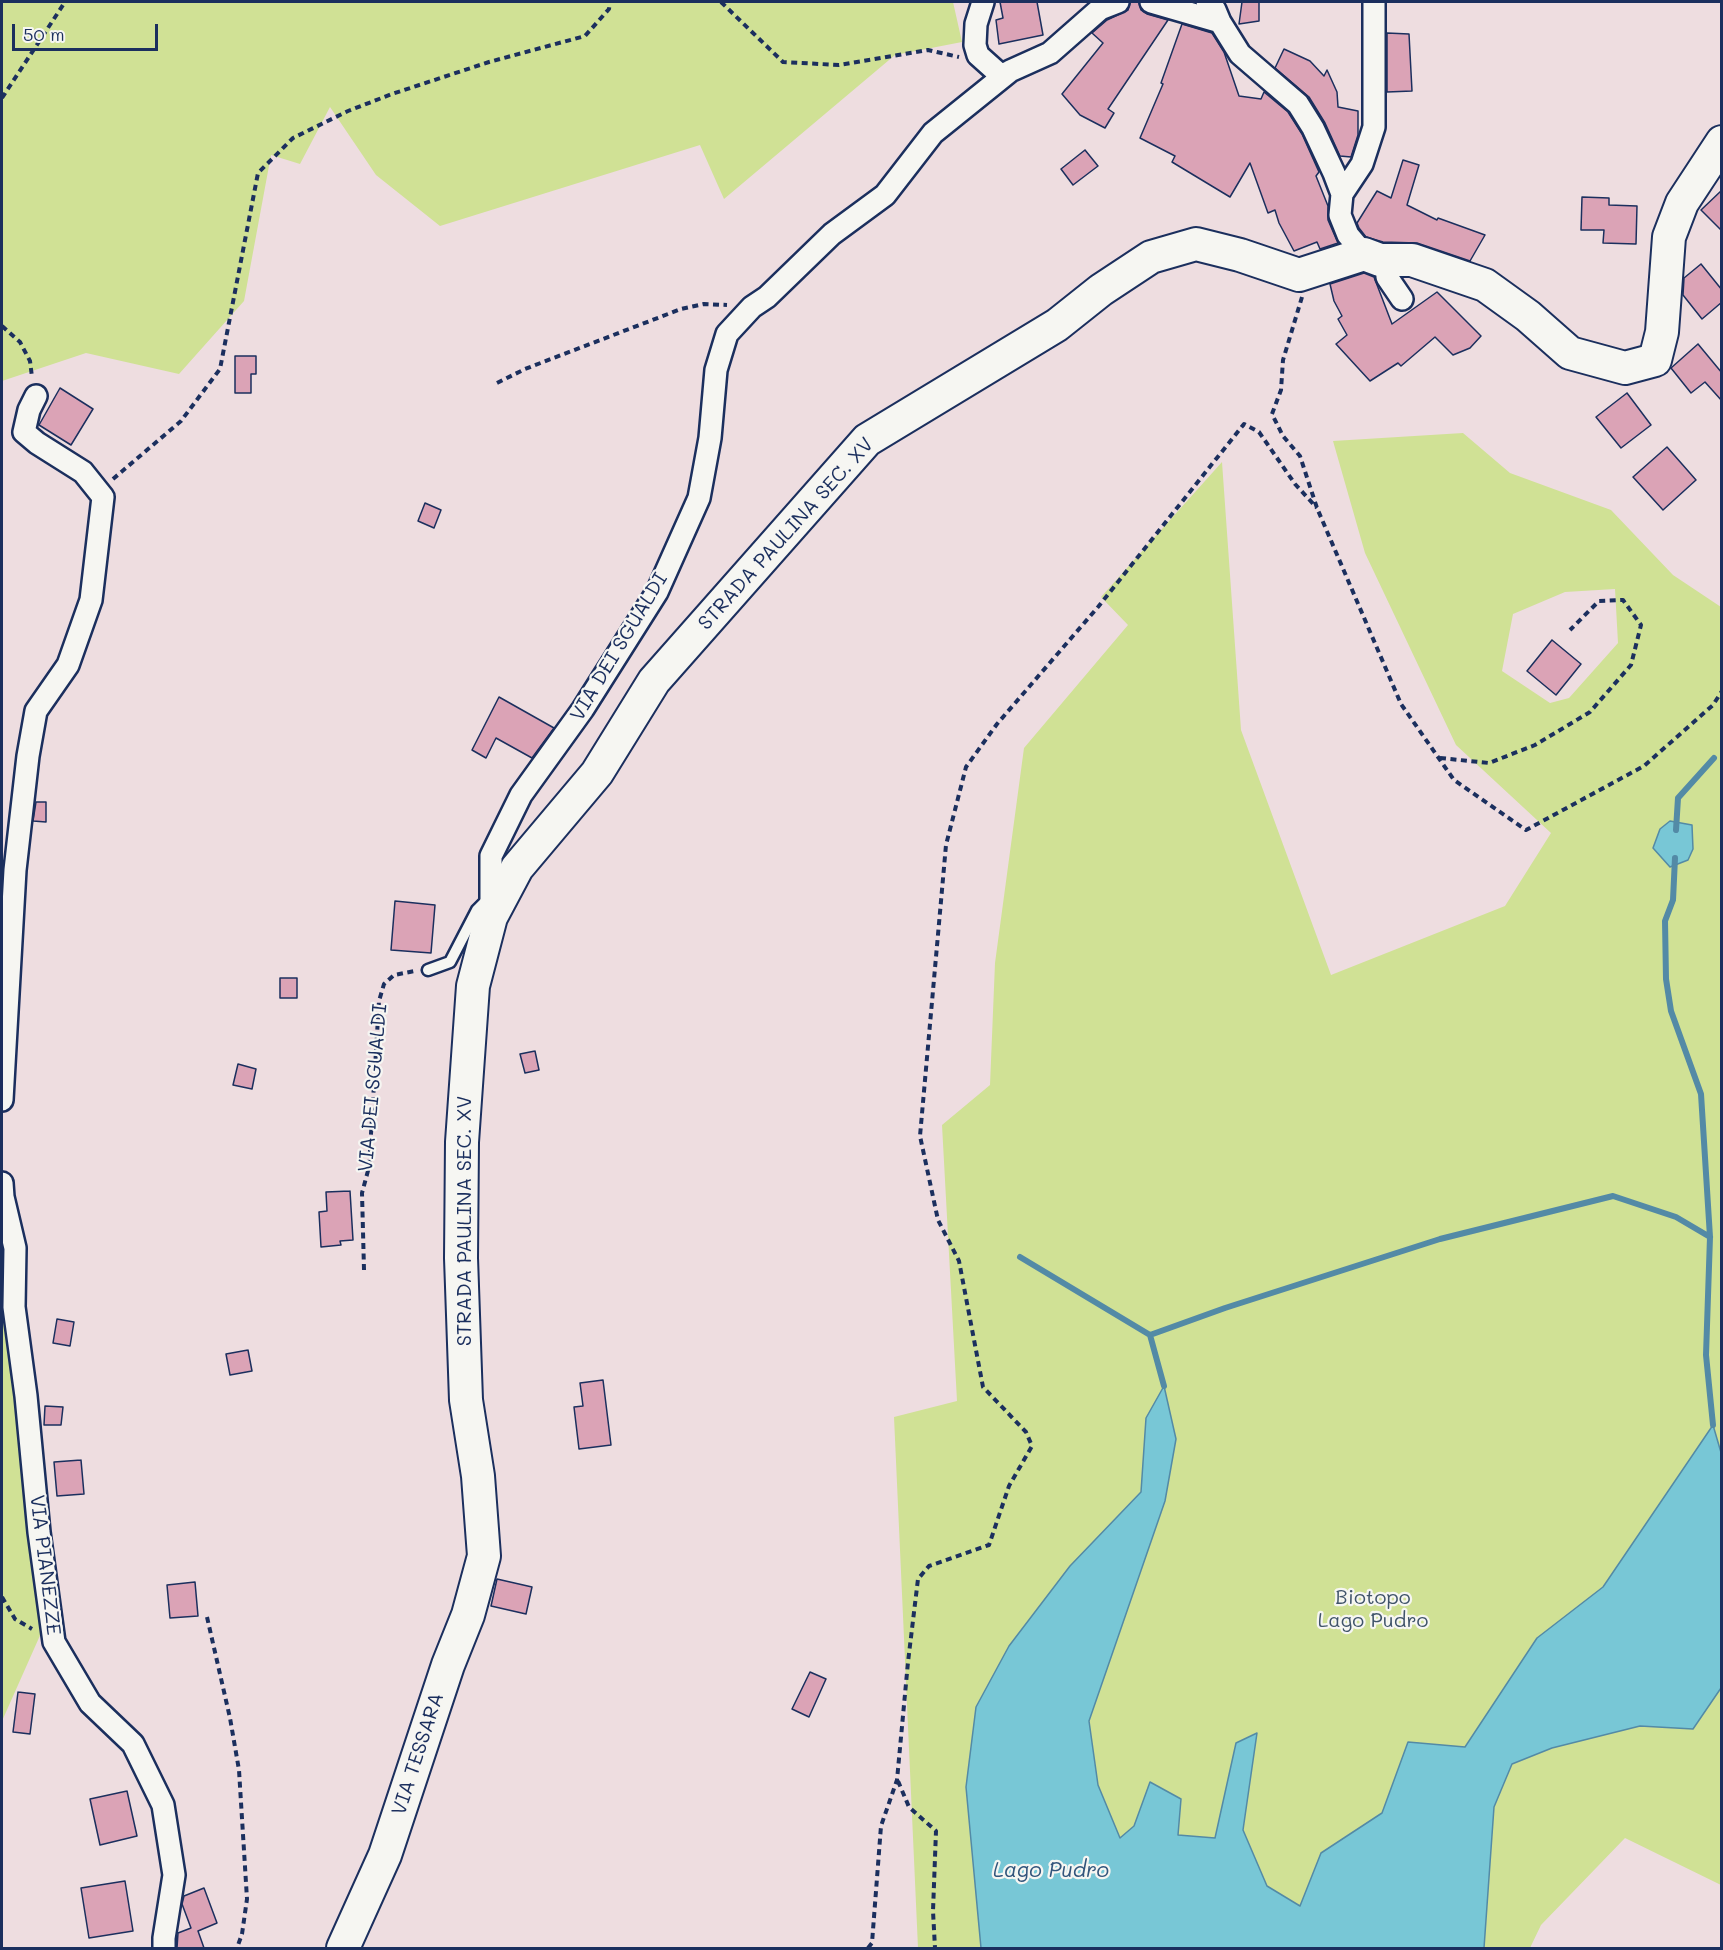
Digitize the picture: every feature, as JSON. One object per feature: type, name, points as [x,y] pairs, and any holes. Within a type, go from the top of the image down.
[{"type":"street","points":[[983,2],[976,24],[975,45],[978,55],[997,72],[1004,75]]},
{"type":"street","name":"VIA DEI SGUALDI","points":[[491,907],[491,856],[521,795],[583,709],[657,592],[699,498],[710,438],[716,370],[727,334],[752,307],[766,297],[832,234],[885,195],[933,133],[1010,70],[1050,53],[1100,9],[1118,2]]},
{"type":"street","points":[[1151,2],[1217,9],[1240,54],[1298,104],[1313,128],[1342,194]]},
{"type":"street","points":[[1374,2],[1374,127],[1362,164],[1342,194],[1340,215],[1348,234],[1375,257],[1402,299]]},
{"type":"street","name":"STRADA PAULINA SEC. XV","points":[[484,1556],[478,1476],[466,1400],[461,1258],[462,1142],[473,986],[491,907],[517,868],[597,773],[654,681],[867,440],[1057,325],[1101,290],[1151,257],[1196,244],[1240,255],[1299,275],[1375,257],[1412,260],[1485,285],[1528,316],[1570,353],[1625,368],[1655,360],[1662,332],[1669,237],[1682,203],[1721,146]]},
{"type":"street","points":[[2,1100],[15,870],[28,756],[36,711],[68,665],[91,600],[104,497],[83,472],[37,444],[24,432],[29,410],[36,396]]},
{"type":"street","name":"VIA PIANEZZE","points":[[2,1183],[15,1248],[14,1307],[26,1396],[39,1532],[54,1642],[90,1703],[133,1744],[163,1805],[174,1875],[164,1948]]},
{"type":"street","name":"VIA TESSARA","points":[[343,1948],[385,1855],[448,1665],[468,1615],[484,1556]]},
{"type":"lane","points":[[428,970],[450,962],[477,910],[491,907]]},
{"type":"path","points":[[2,98],[65,2]]},
{"type":"path","points":[[96,488],[98,492],[181,421],[220,369],[258,173],[293,138],[348,111],[392,94],[489,62],[585,36],[609,9],[610,2]]},
{"type":"path","points":[[721,2],[783,62],[839,65],[928,50],[986,63]]},
{"type":"path","points":[[1322,268],[1304,288],[1282,360],[1281,390],[1272,414],[1283,436],[1300,456],[1317,508],[1401,704],[1454,780],[1526,830],[1644,766],[1713,705],[1722,691]]},
{"type":"path","points":[[497,383],[525,369],[681,309],[704,304],[752,307]]},
{"type":"path","points":[[2,326],[20,342],[30,361],[36,396]]},
{"type":"path","points":[[868,1948],[872,1943],[881,1826],[897,1780],[918,1579],[929,1566],[989,1545],[1009,1486],[1032,1446],[1026,1432],[983,1388],[959,1261],[938,1220],[920,1136],[946,845],[966,767],[997,724],[1098,607],[1244,424],[1260,432],[1295,484],[1317,508]]},
{"type":"path","points":[[1439,758],[1489,763],[1535,745],[1590,712],[1631,665],[1641,626],[1623,600],[1599,601],[1570,630]]},
{"type":"path","name":"VIA DEI SGUALDI","points":[[364,1270],[362,1193],[369,1167],[379,1001],[384,984],[394,975],[428,970]]},
{"type":"path","points":[[2,1597],[15,1619],[54,1642]]},
{"type":"path","points":[[207,1617],[230,1718],[239,1770],[247,1899],[242,1934],[237,1948]]},
{"type":"path","points":[[897,1780],[909,1807],[936,1831],[933,1911],[935,1948]]},
{"type":"green space","points":[[2,2],[953,2],[962,42],[895,55],[724,199],[700,145],[440,226],[376,175],[330,107],[300,164],[271,155],[244,301],[179,374],[86,353],[2,381]]},
{"type":"green space","name":"Biotopo Lago Pudro","points":[[1463,433],[1510,473],[1611,510],[1673,575],[1721,607],[1721,1885],[1625,1838],[1541,1925],[1530,1948],[918,1948],[894,1417],[957,1401],[942,1125],[990,1085],[995,963],[1024,748],[1128,625],[1101,597],[1222,462],[1241,730],[1331,975],[1505,906],[1551,833],[1456,745],[1365,553],[1333,441]],"holes":[[[1615,589],[1618,643],[1569,698],[1550,703],[1502,671],[1513,614],[1565,592]]]},
{"type":"green space","points":[[2,1263],[46,1622],[2,1721]]},
{"type":"water","points":[[1670,821],[1692,825],[1693,849],[1688,860],[1670,867],[1653,848],[1660,829]]},
{"type":"water","name":"Lago Pudro","points":[[1164,1386],[1176,1439],[1165,1501],[1089,1721],[1098,1785],[1120,1838],[1134,1826],[1150,1782],[1181,1799],[1178,1835],[1215,1838],[1236,1743],[1257,1733],[1243,1830],[1267,1886],[1300,1906],[1321,1853],[1382,1813],[1408,1742],[1465,1747],[1537,1638],[1603,1587],[1713,1425],[1722,1456],[1721,1688],[1693,1729],[1640,1726],[1552,1748],[1512,1764],[1494,1807],[1484,1948],[981,1948],[966,1787],[976,1707],[1009,1646],[1070,1566],[1141,1492],[1146,1418]]},
{"type":"building","points":[[1000,2],[1037,2],[1043,35],[999,44],[996,20],[1003,18]]},
{"type":"building","points":[[1130,2],[1139,2],[1141,10],[1147,14],[1168,20],[1108,109],[1114,113],[1105,128],[1080,115],[1062,94],[1103,43],[1092,33],[1107,20],[1128,10]]},
{"type":"building","points":[[1242,2],[1259,2],[1259,21],[1239,24]]},
{"type":"building","points":[[1182,24],[1212,33],[1224,52],[1239,96],[1261,99],[1264,92],[1288,112],[1302,134],[1319,172],[1316,176],[1328,206],[1328,220],[1338,243],[1320,249],[1317,242],[1294,251],[1279,223],[1275,210],[1268,213],[1250,163],[1230,197],[1172,162],[1175,156],[1140,138],[1163,84],[1161,83]]},
{"type":"building","points":[[1387,33],[1409,34],[1412,91],[1387,92]]},
{"type":"building","points":[[1284,49],[1310,61],[1324,76],[1327,70],[1337,92],[1338,107],[1358,111],[1358,135],[1351,157],[1340,156],[1325,123],[1309,97],[1275,68]]},
{"type":"building","points":[[1085,150],[1098,166],[1073,185],[1061,169]]},
{"type":"building","points":[[1403,160],[1419,165],[1407,205],[1437,220],[1438,218],[1485,235],[1470,261],[1417,243],[1383,242],[1366,237],[1359,228],[1357,223],[1377,191],[1391,198]]},
{"type":"building","points":[[1722,190],[1722,231],[1701,210]]},
{"type":"building","points":[[1582,197],[1609,198],[1609,205],[1637,206],[1636,244],[1603,243],[1604,230],[1581,230]]},
{"type":"building","points":[[1701,264],[1722,290],[1722,302],[1702,319],[1683,295],[1684,278]]},
{"type":"building","points":[[1364,273],[1374,277],[1392,324],[1437,292],[1481,336],[1470,348],[1453,355],[1435,337],[1401,366],[1398,363],[1370,381],[1336,344],[1347,335],[1338,319],[1342,316],[1334,301],[1330,284]]},
{"type":"building","points":[[1698,344],[1722,373],[1722,401],[1705,382],[1691,393],[1671,368]]},
{"type":"building","points":[[235,356],[256,356],[256,374],[251,374],[251,393],[235,393]]},
{"type":"building","points":[[60,388],[93,409],[71,445],[39,425]]},
{"type":"building","points":[[1627,393],[1651,425],[1621,448],[1596,417]]},
{"type":"building","points":[[1667,447],[1696,480],[1663,510],[1633,477]]},
{"type":"building","points":[[425,503],[441,510],[434,528],[418,521]]},
{"type":"building","points":[[1552,640],[1581,664],[1556,695],[1527,671]]},
{"type":"building","points":[[499,697],[554,728],[532,758],[496,738],[486,758],[472,750]]},
{"type":"building","points":[[36,802],[46,802],[46,822],[33,821]]},
{"type":"building","points":[[395,901],[435,905],[431,953],[391,950]]},
{"type":"building","points":[[280,978],[297,978],[297,998],[280,998]]},
{"type":"building","points":[[535,1051],[539,1070],[525,1073],[520,1054]]},
{"type":"building","points":[[238,1064],[256,1069],[252,1089],[233,1085]]},
{"type":"building","points":[[350,1191],[353,1240],[340,1241],[341,1245],[321,1247],[319,1212],[327,1211],[326,1192]]},
{"type":"building","points":[[57,1319],[74,1322],[70,1346],[53,1343]]},
{"type":"building","points":[[248,1350],[252,1371],[230,1375],[226,1354]]},
{"type":"building","points":[[603,1380],[611,1445],[579,1449],[574,1407],[583,1406],[580,1383]]},
{"type":"building","points":[[45,1406],[63,1407],[61,1425],[44,1425]]},
{"type":"building","points":[[81,1460],[84,1494],[57,1496],[54,1462]]},
{"type":"building","points":[[497,1579],[532,1587],[526,1614],[491,1606]]},
{"type":"building","points":[[195,1582],[198,1616],[170,1618],[167,1585]]},
{"type":"building","points":[[810,1672],[826,1679],[809,1717],[792,1709]]},
{"type":"building","points":[[18,1692],[35,1694],[30,1734],[13,1732]]},
{"type":"building","points":[[127,1791],[137,1836],[100,1845],[90,1799]]},
{"type":"building","points":[[125,1881],[133,1931],[89,1938],[81,1888]]},
{"type":"building","points":[[204,1888],[217,1923],[198,1931],[204,1948],[177,1948],[178,1933],[191,1928],[182,1904],[184,1896]]},
{"type":"waterway","points":[[1676,830],[1678,798],[1714,758]]},
{"type":"waterway","points":[[1675,858],[1673,900],[1665,921],[1666,979],[1671,1011],[1701,1094],[1710,1237],[1706,1355],[1713,1425]]},
{"type":"waterway","points":[[1150,1335],[1225,1308],[1440,1239],[1613,1196],[1676,1217],[1710,1237]]},
{"type":"waterway","points":[[1020,1257],[1150,1335],[1164,1386]]}]
